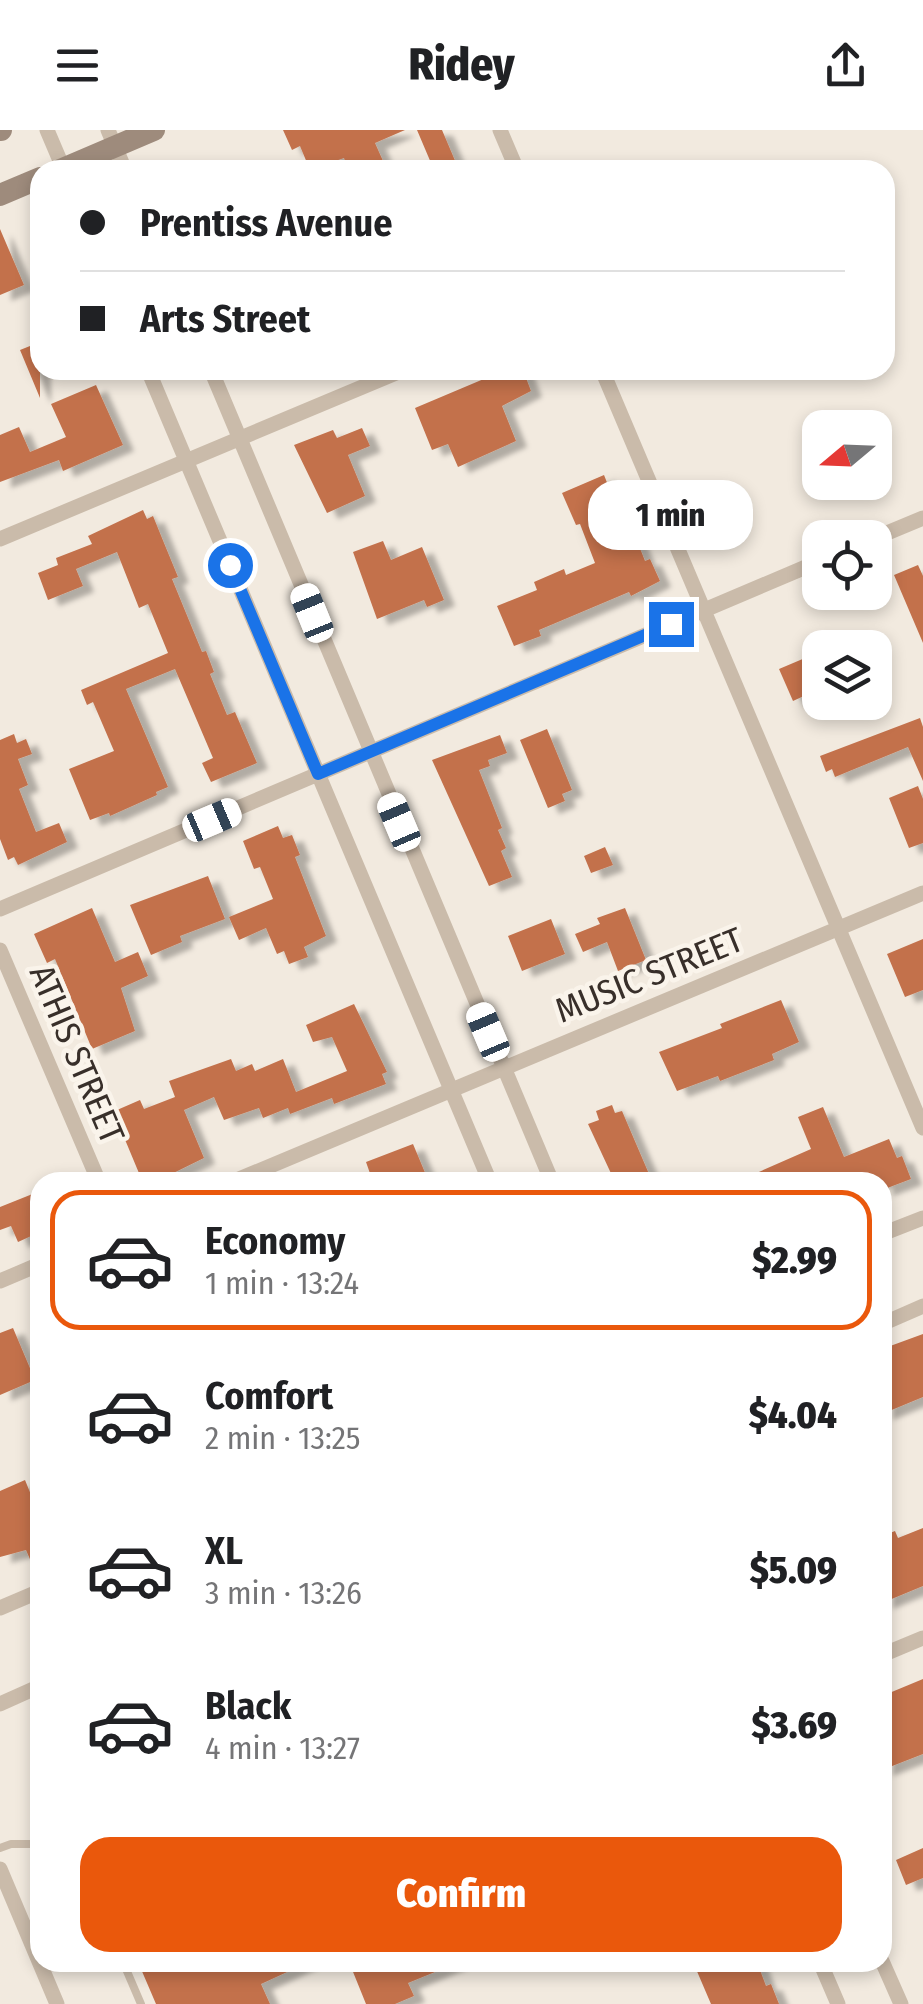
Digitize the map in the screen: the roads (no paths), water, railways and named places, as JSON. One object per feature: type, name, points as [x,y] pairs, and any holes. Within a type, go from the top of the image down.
[{"type":"street","points":[[47,130],[58,160]]},
{"type":"street","points":[[78,160],[112,138],[154,130]]},
{"type":"street","points":[[500,130],[513,160]]},
{"type":"street","points":[[0,196],[30,182]]},
{"type":"street","points":[[152,380],[486,1172]]},
{"type":"street","points":[[214,380],[548,1172]]},
{"type":"street","points":[[0,539],[379,380]]},
{"type":"street","points":[[606,380],[923,1128]]},
{"type":"street","points":[[892,531],[923,518]]},
{"type":"street","points":[[0,910],[802,569]]},
{"type":"street","name":"MUSIC STREET","points":[[256,1172],[923,893]]},
{"type":"street","name":"ATHIS STREET","points":[[0,950],[95,1172]]},
{"type":"street","points":[[892,1230],[923,1218]]},
{"type":"street","points":[[0,1281],[30,1268]]},
{"type":"street","points":[[892,1320],[923,1306]]},
{"type":"street","points":[[0,1608],[30,1594]]},
{"type":"street","points":[[892,1651],[923,1638]]},
{"type":"street","points":[[0,1704],[30,1690]]},
{"type":"street","points":[[0,1870],[30,1941]]},
{"type":"street","points":[[43,1972],[57,2004]]},
{"type":"street","points":[[824,1972],[838,2004]]},
{"type":"street","points":[[886,1972],[900,2004]]},
{"type":"lane","points":[[0,1848],[30,1844]]},
{"type":"lane","points":[[127,1972],[141,2004]]}]
